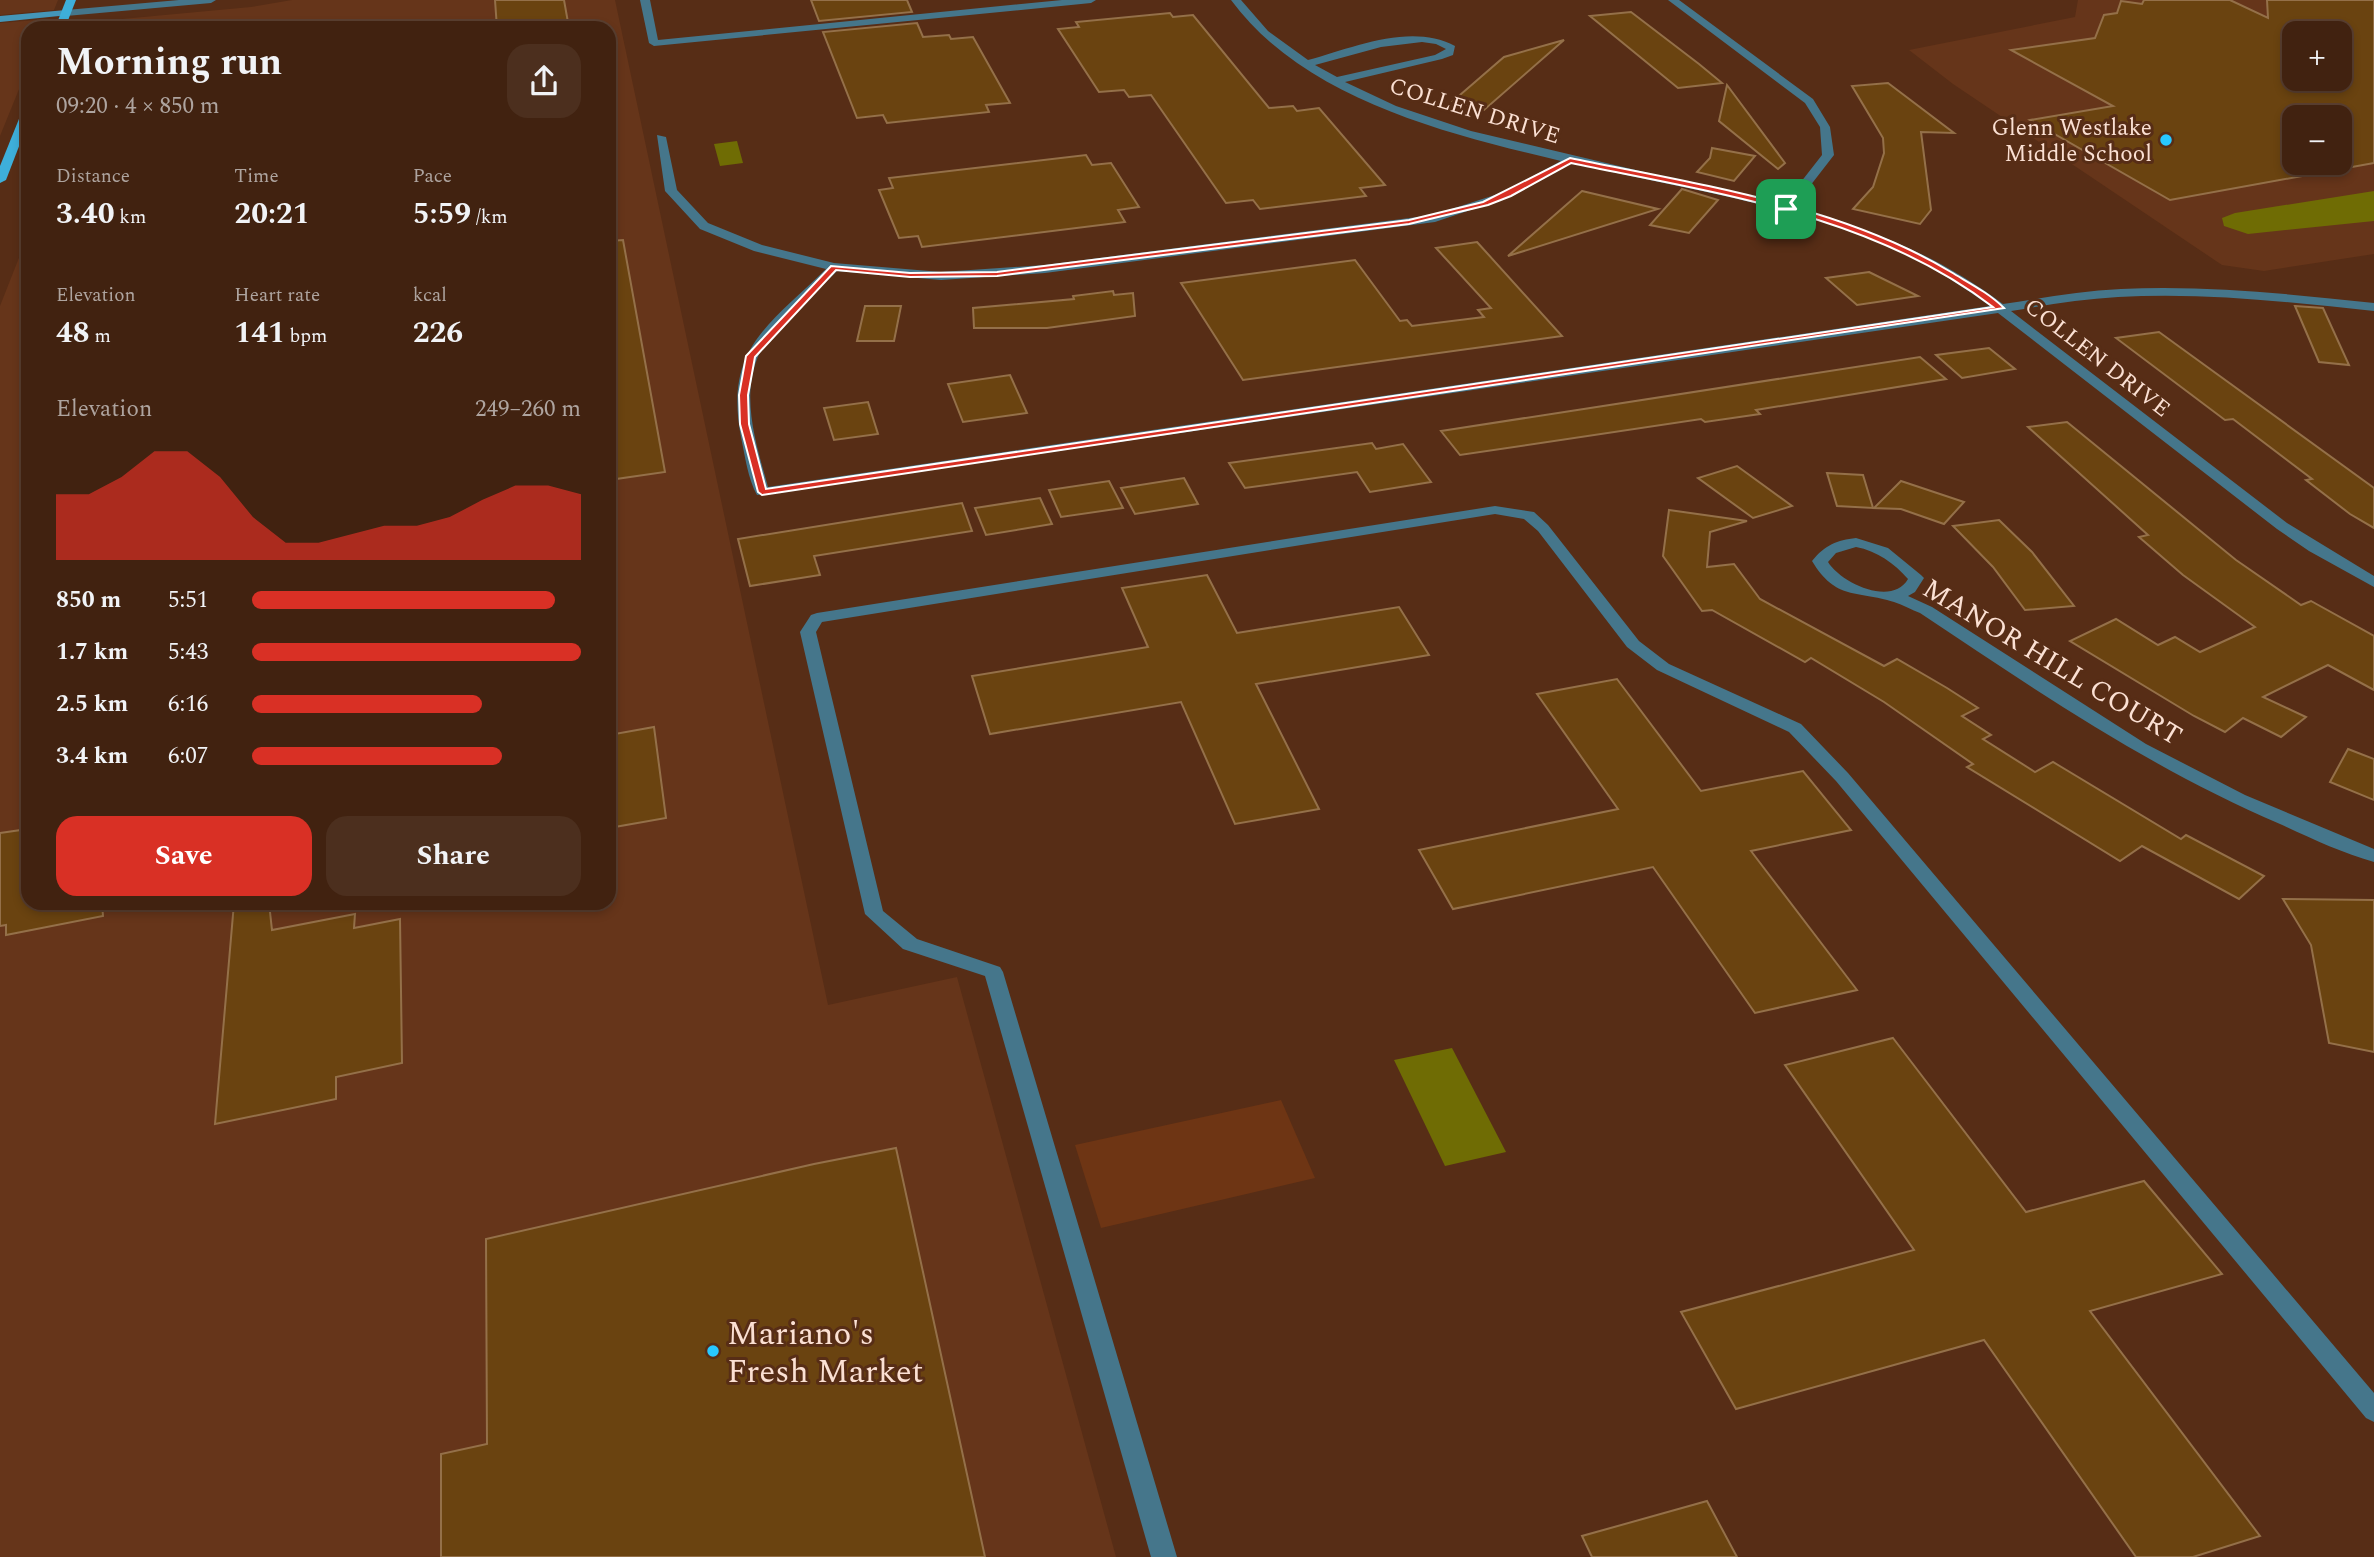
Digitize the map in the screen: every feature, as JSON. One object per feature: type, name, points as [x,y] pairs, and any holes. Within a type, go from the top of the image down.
[{"type":"main road","points":[[63,21],[71,0]]},
{"type":"main road","points":[[0,19],[66,13]]},
{"type":"main road","points":[[0,180],[21,127]]},
{"type":"street","points":[[133,7],[176,0]]},
{"type":"street","points":[[66,13],[211,0]]},
{"type":"street","points":[[645,0],[654,43],[1091,0]]},
{"type":"street","name":"COLLEN DRIVE","points":[[1236,0],[1266,37],[1306,64],[1376,102],[1423,120],[1570,160],[1786,209],[1857,230],[1908,251],[1946,271],[2000,308],[2283,526],[2314,548],[2374,582]]},
{"type":"street","points":[[1673,0],[1798,91],[1818,112],[1825,127],[1828,155],[1786,209]]},
{"type":"street","points":[[1306,64],[1411,39],[1436,40],[1451,48],[1449,53],[1438,57],[1335,82]]},
{"type":"street","points":[[661,136],[671,191],[704,226],[758,248],[834,267],[910,275],[997,274],[1409,222],[1486,203],[1570,160]]},
{"type":"street","points":[[834,267],[750,356],[744,395],[745,424],[762,492],[2110,293],[2272,297],[2374,307]]},
{"type":"street","points":[[1164,1557],[993,972],[910,944],[874,914],[808,632],[817,618],[1494,510],[1529,515],[1543,528],[1633,644],[1663,667],[1795,728],[1842,778],[2374,1411]]},
{"type":"street","name":"MANOR HILL COURT","points":[[1895,597],[1910,589],[1916,578],[1903,562],[1885,550],[1865,544],[1844,545],[1827,551],[1820,561],[1826,574],[1842,586],[1866,595],[1895,597],[1926,610],[2110,731],[2153,754],[2246,802],[2374,856]]},
{"type":"shaded area","points":[[0,0],[58,0],[54,10],[0,15]]},
{"type":"shaded area","points":[[292,0],[615,0],[828,1005],[957,977],[1116,1557],[0,1557],[0,306],[21,253],[21,910],[616,910],[616,21],[119,21]]},
{"type":"shaded area","name":"Glenn Westlake Middle School","points":[[2078,0],[2374,0],[2374,254],[2264,271],[2222,265],[1953,84],[1909,50],[2075,17]]},
{"type":"shaded area","points":[[21,21],[21,84],[0,136],[0,23]]},
{"type":"shaded area","points":[[737,141],[743,163],[720,166],[714,144]]},
{"type":"shaded area","points":[[2374,191],[2374,221],[2248,234],[2224,226],[2222,218],[2235,213]]},
{"type":"shaded area","points":[[1452,1048],[1506,1152],[1445,1166],[1394,1060]]},
{"type":"shaded area","points":[[1281,1100],[1315,1178],[1101,1228],[1075,1145]]},
{"type":"building","points":[[495,0],[564,0],[568,21],[496,21]]},
{"type":"building","points":[[811,0],[907,0],[912,12],[819,21]]},
{"type":"building","points":[[2144,0],[2230,0],[2268,18],[2267,0],[2374,0],[2374,163],[2352,167],[2352,105],[2282,105],[2282,175],[2308,175],[2170,200],[2030,120],[2113,106],[2011,50],[2095,38],[2104,15],[2117,13],[2121,1],[2142,4]]},
{"type":"building","points":[[1631,12],[1722,83],[1678,88],[1590,16]]},
{"type":"building","points":[[1170,13],[1173,17],[1193,15],[1269,108],[1293,106],[1297,111],[1319,108],[1385,185],[1360,188],[1366,196],[1260,209],[1253,200],[1226,203],[1151,95],[1129,97],[1124,90],[1099,92],[1058,29],[1079,27],[1076,22]]},
{"type":"building","points":[[917,23],[923,37],[973,37],[1010,103],[986,105],[989,112],[887,123],[883,115],[857,118],[823,32]]},
{"type":"building","points":[[1564,40],[1484,110],[1453,101],[1504,57]]},
{"type":"building","points":[[1888,83],[1954,133],[1921,132],[1931,210],[1920,224],[1853,209],[1873,187],[1884,153],[1883,138],[1852,86]]},
{"type":"building","points":[[1727,85],[1785,163],[1778,169],[1719,121]]},
{"type":"building","points":[[1712,148],[1755,156],[1734,181],[1697,172],[1710,158]]},
{"type":"building","points":[[1086,155],[1092,165],[1111,163],[1139,207],[1118,210],[1125,222],[922,247],[918,236],[899,238],[879,190],[893,188],[889,178]]},
{"type":"building","points":[[1682,189],[1718,200],[1689,233],[1650,225]]},
{"type":"building","points":[[1582,191],[1658,209],[1508,256]]},
{"type":"building","points":[[616,240],[623,240],[665,472],[616,479]]},
{"type":"building","points":[[1477,242],[1562,336],[1243,380],[1181,283],[1355,260],[1400,321],[1407,320],[1412,326],[1484,317],[1478,310],[1491,308],[1436,248]]},
{"type":"building","points":[[1869,272],[1918,296],[1857,305],[1826,278]]},
{"type":"building","points":[[1113,291],[1114,295],[1133,293],[1135,316],[1047,328],[974,328],[973,308],[1074,299],[1073,296]]},
{"type":"building","points":[[865,306],[901,306],[894,341],[857,341]]},
{"type":"building","points":[[2295,306],[2323,308],[2349,365],[2319,362]]},
{"type":"building","points":[[2159,332],[2374,488],[2374,528],[2350,514],[2306,480],[2312,479],[2233,419],[2225,420],[2116,338]]},
{"type":"building","points":[[1989,348],[2015,369],[1962,378],[1936,355]]},
{"type":"building","points":[[1920,357],[1946,379],[1756,410],[1760,414],[1705,422],[1701,419],[1460,455],[1441,431]]},
{"type":"building","points":[[1010,375],[1027,413],[963,422],[948,384]]},
{"type":"building","points":[[868,402],[878,434],[834,440],[824,408]]},
{"type":"building","points":[[2067,422],[2236,560],[2301,605],[2311,601],[2374,636],[2374,690],[2328,665],[2263,697],[2306,717],[2281,737],[2243,718],[2225,732],[2070,641],[2116,619],[2158,645],[2175,637],[2200,652],[2255,627],[2183,575],[2139,537],[2148,535],[2028,427]]},
{"type":"building","points":[[1372,443],[1376,449],[1403,444],[1431,482],[1370,492],[1357,472],[1245,488],[1229,463]]},
{"type":"building","points":[[1737,466],[1792,506],[1753,518],[1698,478]]},
{"type":"building","points":[[1827,473],[1863,475],[1873,508],[1837,506]]},
{"type":"building","points":[[1184,478],[1198,504],[1135,514],[1121,488]]},
{"type":"building","points":[[1109,481],[1123,508],[1061,517],[1049,490]]},
{"type":"building","points":[[1901,481],[1964,502],[1944,524],[1901,509],[1874,508]]},
{"type":"building","points":[[1040,498],[1052,524],[986,535],[975,508]]},
{"type":"building","points":[[962,503],[972,531],[814,556],[820,575],[750,586],[738,539]]},
{"type":"building","points":[[1669,510],[1747,521],[1710,532],[1707,567],[1734,564],[1760,599],[1884,666],[1897,659],[1947,688],[1978,708],[1962,716],[1991,735],[1983,739],[2035,772],[2053,762],[2181,839],[2186,835],[2264,876],[2239,899],[2142,846],[2120,861],[1967,767],[1973,764],[1884,702],[1811,658],[1805,662],[1712,610],[1702,611],[1663,556]]},
{"type":"building","points":[[1999,520],[2032,552],[2074,606],[2025,610],[1993,567],[1953,526]]},
{"type":"building","points":[[1207,575],[1237,633],[1399,607],[1429,655],[1256,684],[1319,809],[1235,824],[1181,702],[990,734],[972,676],[1148,647],[1122,588]]},
{"type":"building","points":[[1617,679],[1701,791],[1803,771],[1851,830],[1751,851],[1857,990],[1755,1013],[1653,867],[1453,909],[1419,850],[1618,809],[1537,694]]},
{"type":"building","points":[[654,727],[666,818],[616,827],[616,734]]},
{"type":"building","points":[[2348,749],[2374,759],[2374,800],[2330,782]]},
{"type":"building","points":[[21,830],[21,910],[103,910],[103,916],[6,935],[6,925],[0,926],[0,833]]},
{"type":"building","points":[[2283,899],[2374,900],[2374,1052],[2329,1043],[2311,945]]},
{"type":"building","points":[[233,910],[270,910],[272,930],[355,914],[354,928],[400,919],[402,1063],[336,1077],[336,1099],[215,1124]]},
{"type":"building","points":[[1893,1038],[2026,1212],[2144,1181],[2222,1274],[2090,1311],[2260,1536],[2193,1557],[2136,1557],[1984,1340],[1736,1409],[1681,1312],[1914,1250],[1785,1065]]},
{"type":"building","name":"Mariano's Fresh Market","points":[[896,1148],[985,1557],[441,1557],[441,1454],[487,1444],[486,1239],[814,1164]]},
{"type":"building","points":[[1707,1501],[1737,1557],[1592,1557],[1582,1536]]},
{"type":"place","name":"Glenn Westlake Middle School","points":[[2166,140]]},
{"type":"place","name":"Mariano's Fresh Market","points":[[713,1351]]},
{"type":"route","points":[[1570,160],[1786,209],[1889,242],[1946,271],[2000,308],[762,492],[745,424],[744,395],[750,356],[834,267],[910,275],[997,274],[1409,222],[1435,218],[1486,203],[1570,160]]}]
